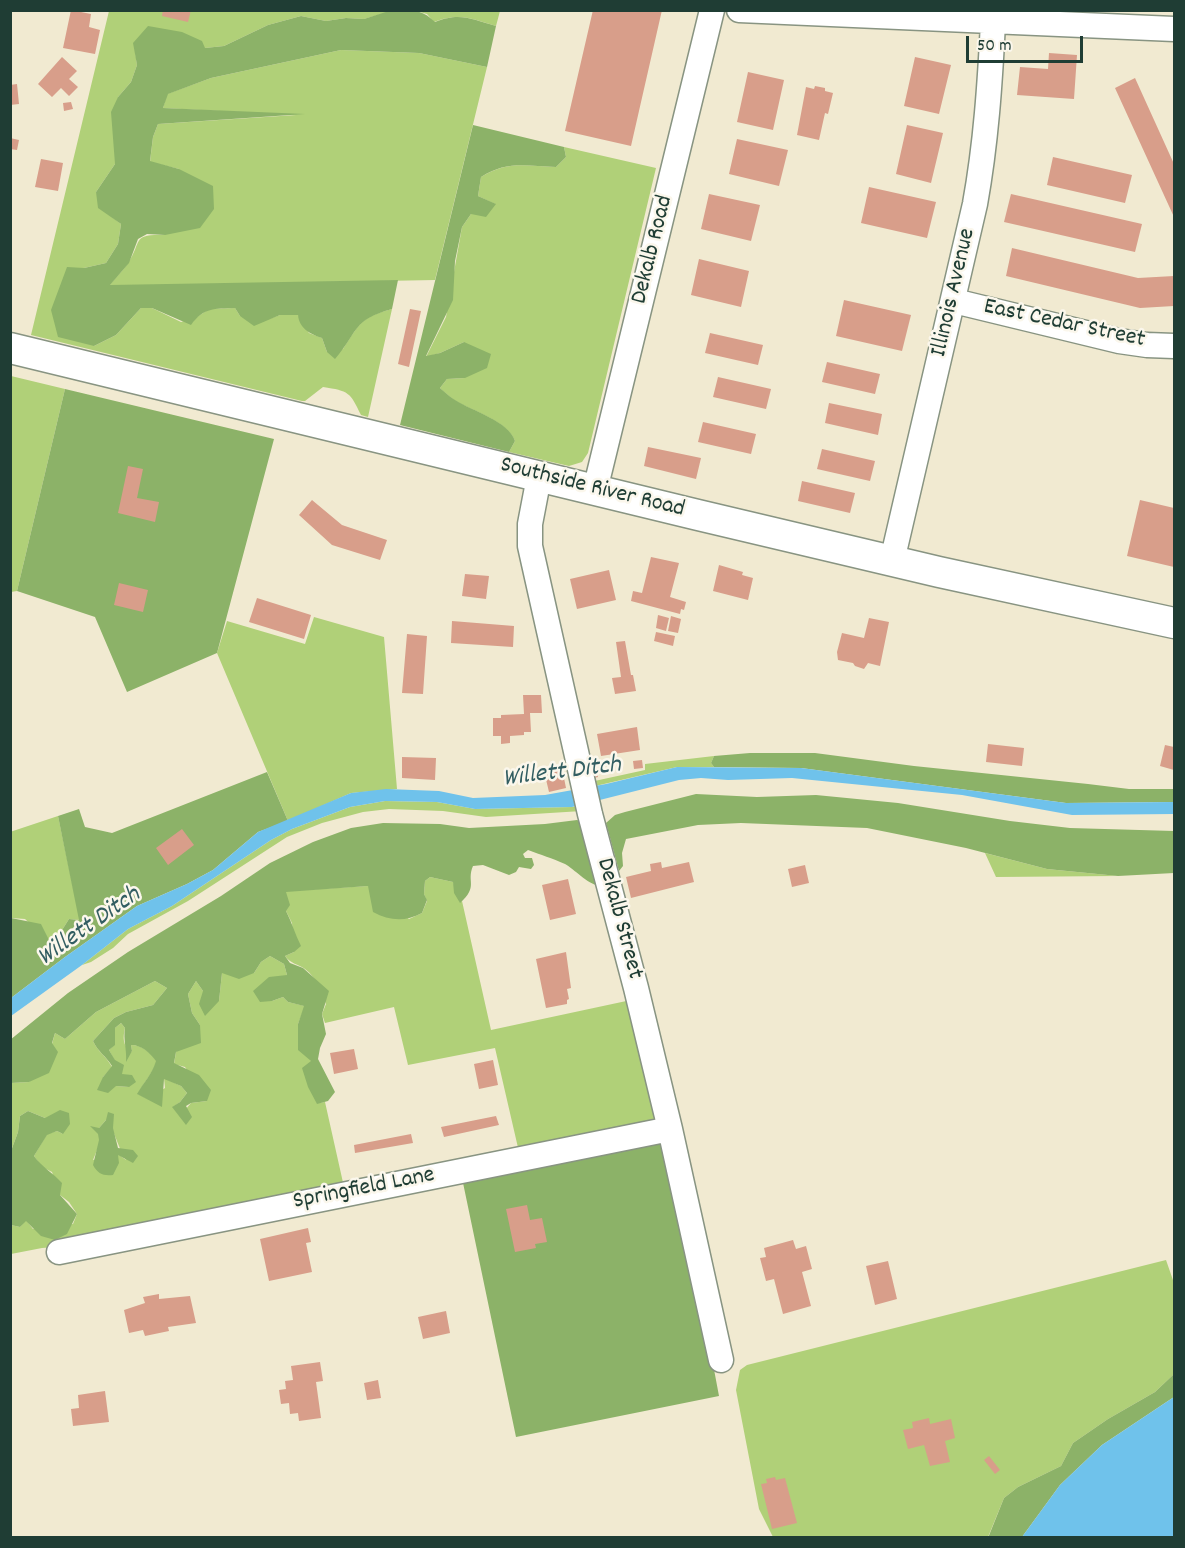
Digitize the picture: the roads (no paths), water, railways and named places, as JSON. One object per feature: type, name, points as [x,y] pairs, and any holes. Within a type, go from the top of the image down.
[{"type":"main road","name":"Southside River Road","points":[[10,348],[892,561],[1174,623]]},
{"type":"street","name":"Dekalb Road","points":[[595,490],[712,10]]},
{"type":"street","points":[[739,10],[1174,29]]},
{"type":"street","name":"Illinois Avenue","points":[[892,561],[954,301],[984,156],[989,109],[993,22]]},
{"type":"street","name":"East Cedar Street","points":[[954,301],[1119,341],[1174,346]]},
{"type":"street","name":"Dekalb Street","points":[[539,477],[530,524],[530,546],[590,810],[670,1129],[721,1360]]},
{"type":"street","name":"Springfield Lane","points":[[59,1252],[670,1129]]},
{"type":"water","points":[[677,767],[801,768],[1066,803],[1174,802],[1174,814],[1072,815],[962,795],[792,778],[679,780],[572,807],[475,809],[437,802],[385,801],[350,807],[292,829],[271,840],[172,906],[128,929],[11,1016],[11,998],[137,906],[213,870],[258,832],[351,793],[386,789],[439,791],[473,798],[545,795],[606,784]]},
{"type":"water","points":[[1174,1397],[1174,1537],[1022,1537],[1060,1485],[1102,1445]]},
{"type":"water label","name":"Willett Ditch","points":[[562,774]]},
{"type":"water label","name":"Willett Ditch","points":[[90,928]]}]
